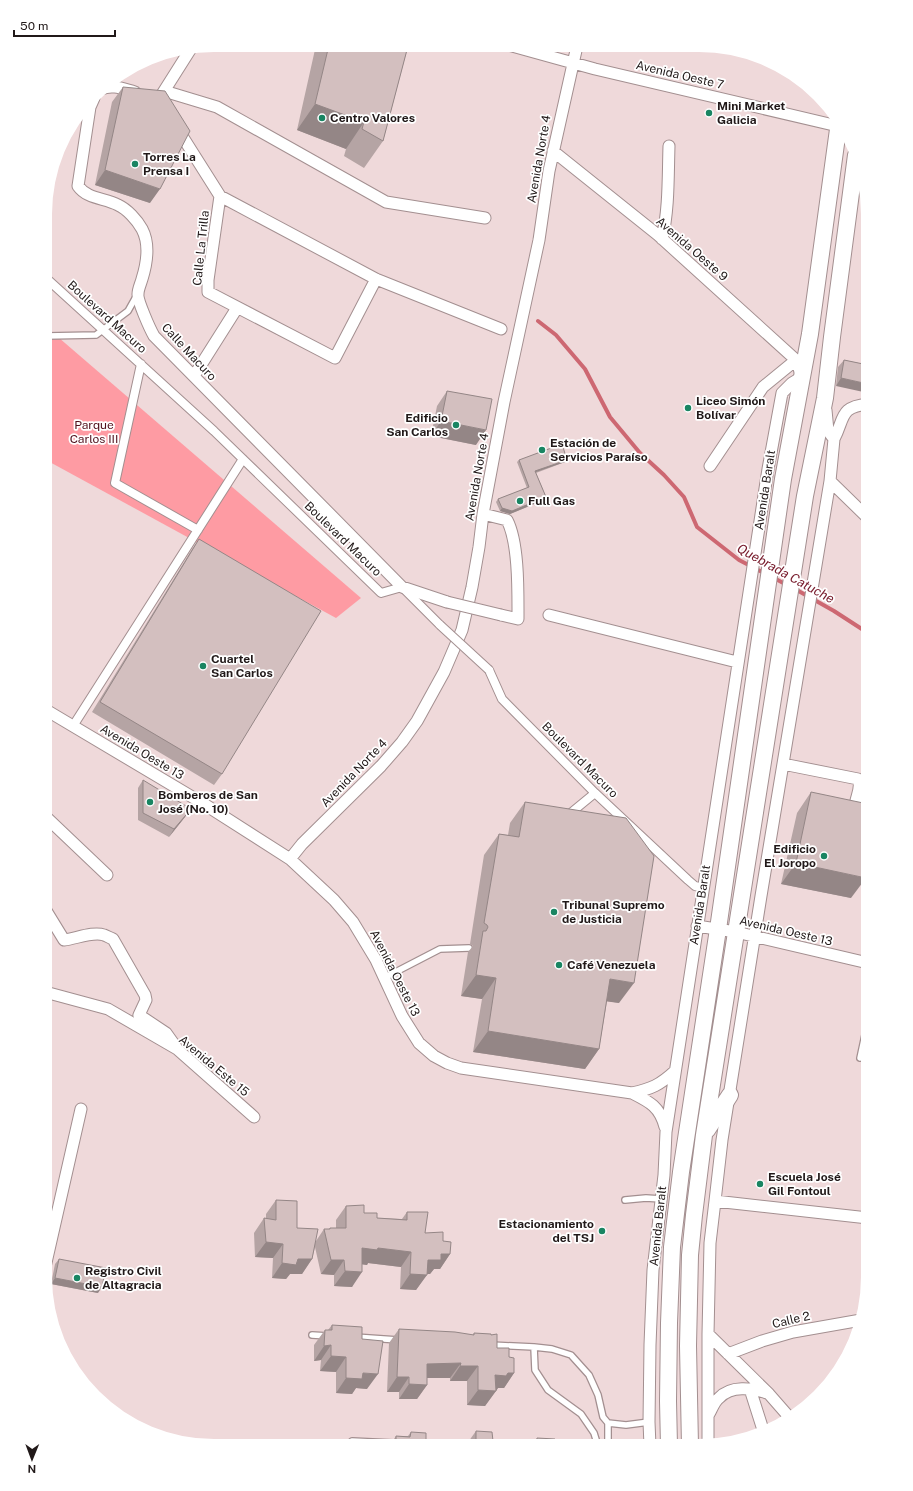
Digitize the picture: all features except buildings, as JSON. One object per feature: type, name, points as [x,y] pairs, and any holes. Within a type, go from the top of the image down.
[{"type":"main road","name":"Avenida Baralt","points":[[669,1439],[668,1346],[672,1247],[689,1112],[718,929],[783,479],[810,334],[839,133]]},
{"type":"main road","points":[[690,1439],[688,1346],[690,1255],[704,1135],[779,660],[806,496],[825,398],[854,169]]},
{"type":"main road","points":[[704,1135],[730,1095]]},
{"type":"street","name":"Avenida Oeste 7","points":[[534,52],[573,63],[834,124]]},
{"type":"street","name":"Avenida Norte 4","points":[[290,859],[302,844],[391,754],[417,721],[444,672],[465,620],[479,547],[483,514],[506,394],[539,240],[553,151],[576,52]]},
{"type":"street","points":[[155,96],[187,54]]},
{"type":"street","points":[[113,87],[217,107],[386,202],[485,218]]},
{"type":"street","name":"Calle La Trilla","points":[[155,96],[169,115],[220,196],[208,280],[208,292],[335,358],[376,279]]},
{"type":"street","points":[[90,110],[78,186],[88,195],[120,205],[134,218],[142,229],[148,243],[146,268],[137,294]]},
{"type":"street","points":[[662,239],[668,186],[669,146]]},
{"type":"street","name":"Avenida Oeste 9","points":[[553,151],[662,239],[796,360],[802,377]]},
{"type":"street","points":[[220,196],[376,279],[501,329]]},
{"type":"street","name":"Boulevard Macuro","points":[[52,283],[243,459],[382,593],[402,587],[440,625],[489,670],[502,699],[595,793],[688,880],[695,886],[703,888]]},
{"type":"street","name":"Calle Macuro","points":[[137,294],[146,323],[154,336],[402,587]]},
{"type":"street","points":[[194,376],[237,308]]},
{"type":"street","points":[[710,466],[763,387],[796,360]]},
{"type":"street","points":[[141,364],[115,483],[198,530]]},
{"type":"street","name":"Avenida Baralt","points":[[650,1439],[650,1345],[653,1270],[661,1199],[666,1132],[737,662],[768,469],[782,393],[792,383],[802,377]]},
{"type":"street","points":[[825,398],[828,431],[834,439]]},
{"type":"street","points":[[708,1439],[709,1415],[707,1371],[710,1243],[730,1095],[830,481],[834,439],[839,429],[841,418],[846,411],[861,405]]},
{"type":"street","points":[[73,726],[243,459]]},
{"type":"street","points":[[830,481],[861,511]]},
{"type":"street","points":[[402,587],[447,602],[518,619],[518,581],[512,529],[507,520],[483,514]]},
{"type":"street","points":[[549,615],[737,662]]},
{"type":"street","name":"Avenida Oeste 13","points":[[52,714],[204,804],[290,859],[334,900],[353,922],[376,960],[402,1016],[415,1037],[434,1056],[461,1068],[632,1093],[656,1107],[662,1118],[666,1132]]},
{"type":"street","points":[[783,764],[858,779],[860,783],[855,808],[857,815],[861,817]]},
{"type":"street","points":[[561,821],[595,793]]},
{"type":"street","points":[[52,822],[108,875]]},
{"type":"street","points":[[52,919],[64,940],[71,940],[86,935],[104,934],[113,939],[145,995],[146,1000],[139,1015],[166,1033],[172,1039],[177,1049]]},
{"type":"street","name":"Avenida Oeste 13","points":[[697,926],[736,932],[861,961]]},
{"type":"street","name":"Avenida Este 15","points":[[52,994],[108,1009],[177,1049],[254,1117]]},
{"type":"street","name":"Avenida Oeste 13","points":[[632,1093],[650,1089],[661,1084],[675,1071]]},
{"type":"street","points":[[52,1212],[81,1109]]},
{"type":"street","points":[[715,1201],[861,1217]]},
{"type":"street","name":"Calle 2","points":[[728,1354],[793,1332],[854,1321]]},
{"type":"street","points":[[708,1334],[770,1394],[786,1414]]},
{"type":"street","points":[[709,1415],[717,1399],[724,1393],[734,1390],[750,1389],[770,1394]]},
{"type":"street","points":[[750,1389],[762,1427]]},
{"type":"lane","points":[[52,336],[96,335],[128,311],[137,294]]},
{"type":"lane","points":[[384,978],[440,949],[469,948]]},
{"type":"lane","points":[[860,1058],[861,1053]]},
{"type":"lane","points":[[625,1200],[646,1198],[661,1199]]},
{"type":"lane","points":[[312,1335],[336,1336]]},
{"type":"lane","points":[[352,1337],[408,1340]]},
{"type":"lane","points":[[487,1344],[552,1349],[571,1355],[589,1375],[598,1395],[603,1417],[608,1423],[609,1439]]},
{"type":"lane","points":[[534,1347],[535,1370],[548,1390],[580,1414],[594,1433],[596,1439]]},
{"type":"lane","points":[[608,1423],[626,1425],[649,1422]]},
{"type":"green space","name":"Parque Carlos III","points":[[52,332],[361,598],[336,618],[52,463]]},
{"type":"waterway","name":"Quebrada Catuche","points":[[538,321],[556,335],[585,369],[610,417],[640,453],[664,475],[684,497],[697,527],[739,560],[766,574]]},
{"type":"waterway","name":"Quebrada Catuche","points":[[772,577],[787,585]]},
{"type":"waterway","name":"Quebrada Catuche","points":[[795,589],[861,628]]},
{"type":"place","name":"Mini Market Galicia","points":[[709,113]]},
{"type":"place","name":"Centro Valores","points":[[322,118]]},
{"type":"place","name":"Torres La Prensa I","points":[[135,164]]},
{"type":"place","name":"Liceo Simón Bolívar","points":[[688,408]]},
{"type":"place","name":"Edificio San Carlos","points":[[456,425]]},
{"type":"place","name":"Estación de Servicios Paraíso","points":[[542,450]]},
{"type":"place","name":"Full Gas","points":[[520,501]]},
{"type":"place","name":"Cuartel San Carlos","points":[[203,666]]},
{"type":"place","name":"Bomberos de San José (No. 10)","points":[[150,802]]},
{"type":"place","name":"Edificio El Joropo","points":[[824,856]]},
{"type":"place","name":"Tribunal Supremo de Justicia","points":[[554,912]]},
{"type":"place","name":"Café Venezuela","points":[[559,965]]},
{"type":"place","name":"Escuela José Gil Fontoul","points":[[760,1184]]},
{"type":"place","name":"Estacionamiento del TSJ","points":[[602,1231]]},
{"type":"place","name":"Registro Civil de Altagracia","points":[[77,1278]]}]
